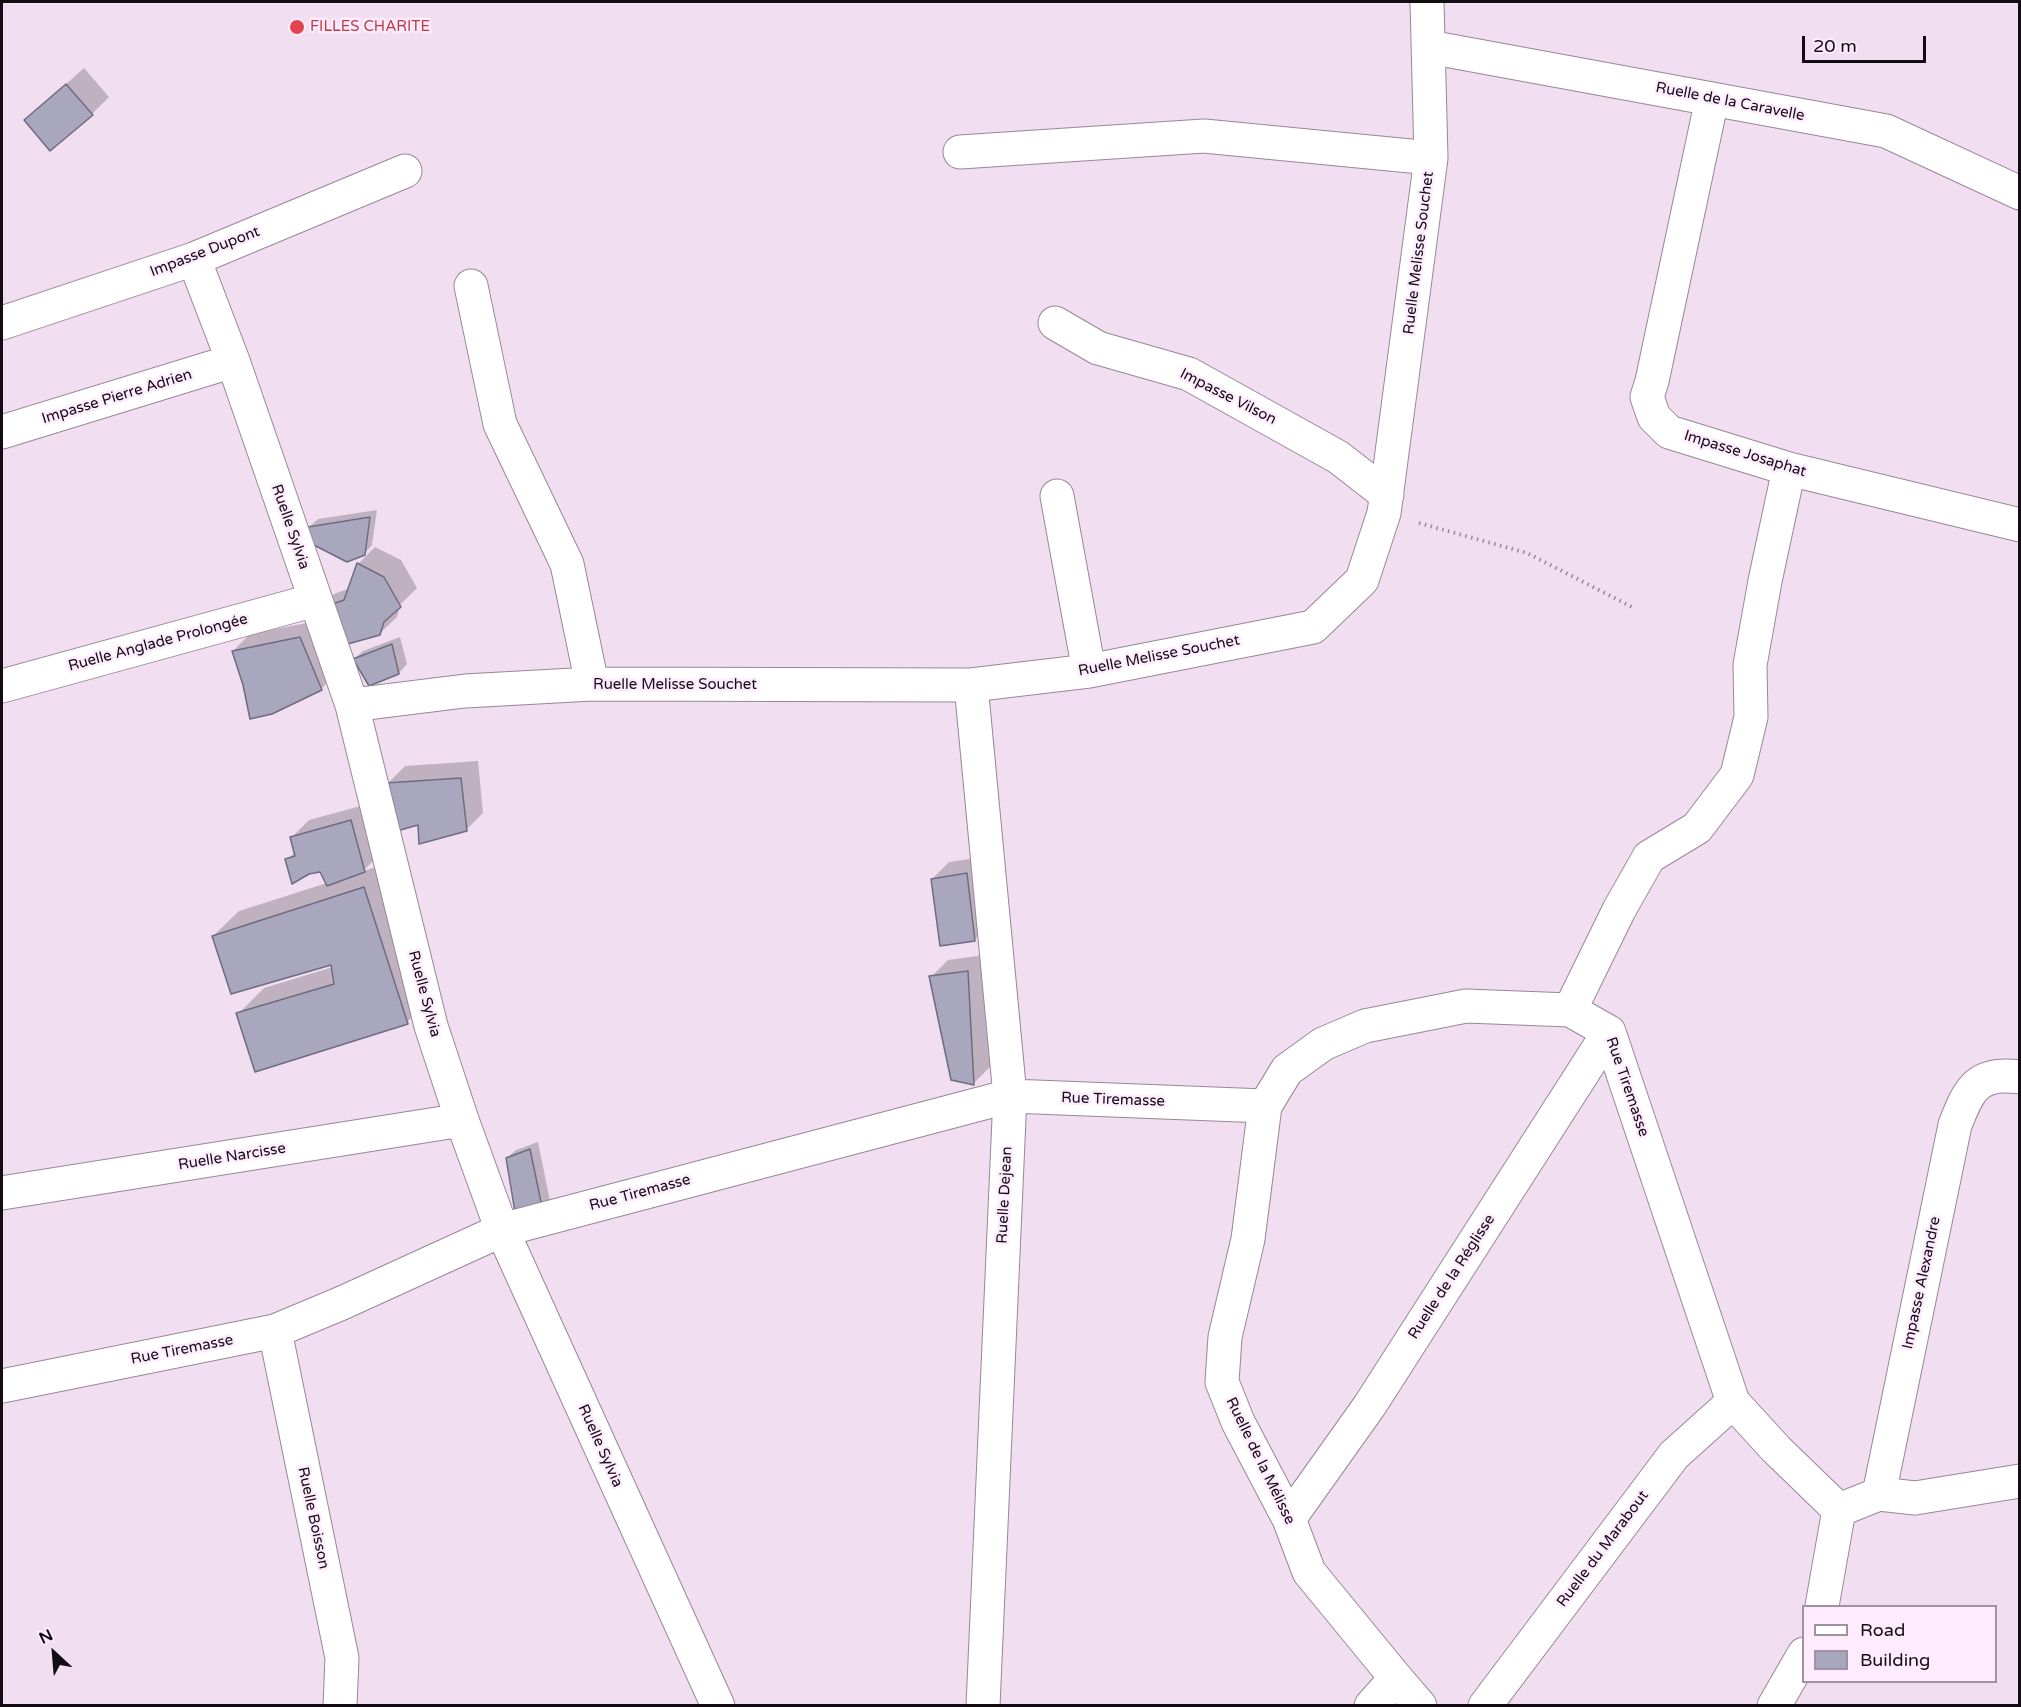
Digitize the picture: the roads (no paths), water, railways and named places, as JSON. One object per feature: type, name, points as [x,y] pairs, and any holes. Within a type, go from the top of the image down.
[{"type":"street","name":"Ruelle Melisse Souchet","points":[[352,705],[465,691],[592,684],[971,685],[1089,671],[1313,627],[1362,580],[1385,504],[1431,158],[1427,2]]},
{"type":"street","name":"Ruelle de la Caravelle","points":[[1429,46],[1886,131],[2019,193]]},
{"type":"street","name":"Impasse Josaphat","points":[[1712,99],[1647,397],[1654,417],[1669,432],[1789,469],[2019,525]]},
{"type":"street","points":[[960,152],[1204,136],[1431,158]]},
{"type":"street","name":"Impasse Dupont","points":[[2,323],[194,260],[405,171]]},
{"type":"street","name":"Ruelle Sylvia","points":[[194,260],[233,361],[352,705],[431,1026],[462,1120],[502,1230],[709,1703]]},
{"type":"street","points":[[471,286],[500,424],[567,564],[592,684]]},
{"type":"street","name":"Impasse Vilson","points":[[1055,323],[1098,348],[1190,374],[1338,457],[1385,504]]},
{"type":"street","name":"Impasse Pierre Adrien","points":[[2,432],[233,361]]},
{"type":"street","points":[[1570,1010],[1618,910],[1648,857],[1697,828],[1737,776],[1751,717],[1750,665],[1789,469]]},
{"type":"street","points":[[1057,496],[1089,671]]},
{"type":"street","name":"Ruelle Anglade Prolongée","points":[[2,686],[315,600]]},
{"type":"street","name":"Ruelle Dejean","points":[[971,685],[1010,1096],[983,1706]]},
{"type":"street","name":"Rue Tiremasse","points":[[2,1386],[275,1331],[502,1230],[1010,1096],[1265,1106],[1287,1070],[1323,1044],[1365,1026],[1466,1006],[1570,1010],[1609,1032],[1733,1402],[1776,1449],[1839,1510]]},
{"type":"street","name":"Ruelle de la Réglisse","points":[[1289,1519],[1370,1405],[1609,1032]]},
{"type":"street","name":"Impasse Alexandre","points":[[1879,1494],[1955,1125],[1966,1095],[1981,1080],[2003,1075],[2019,1077]]},
{"type":"street","name":"Ruelle de la Mélisse","points":[[1265,1106],[1248,1239],[1225,1337],[1222,1383],[1238,1422],[1289,1519],[1309,1572],[1420,1706]]},
{"type":"street","name":"Ruelle Narcisse","points":[[2,1193],[462,1120]]},
{"type":"street","name":"Ruelle Boisson","points":[[275,1331],[342,1658],[340,1706]]},
{"type":"street","name":"Ruelle du Marabout","points":[[1485,1706],[1674,1455],[1733,1402]]},
{"type":"street","points":[[1822,1605],[1839,1510],[1879,1494],[1915,1498],[2019,1481]]},
{"type":"street","points":[[1780,1702],[1802,1656]]},
{"type":"street","points":[[1371,1706],[1396,1678]]},
{"type":"place","name":"FILLES CHARITE","points":[[297,27]]}]
